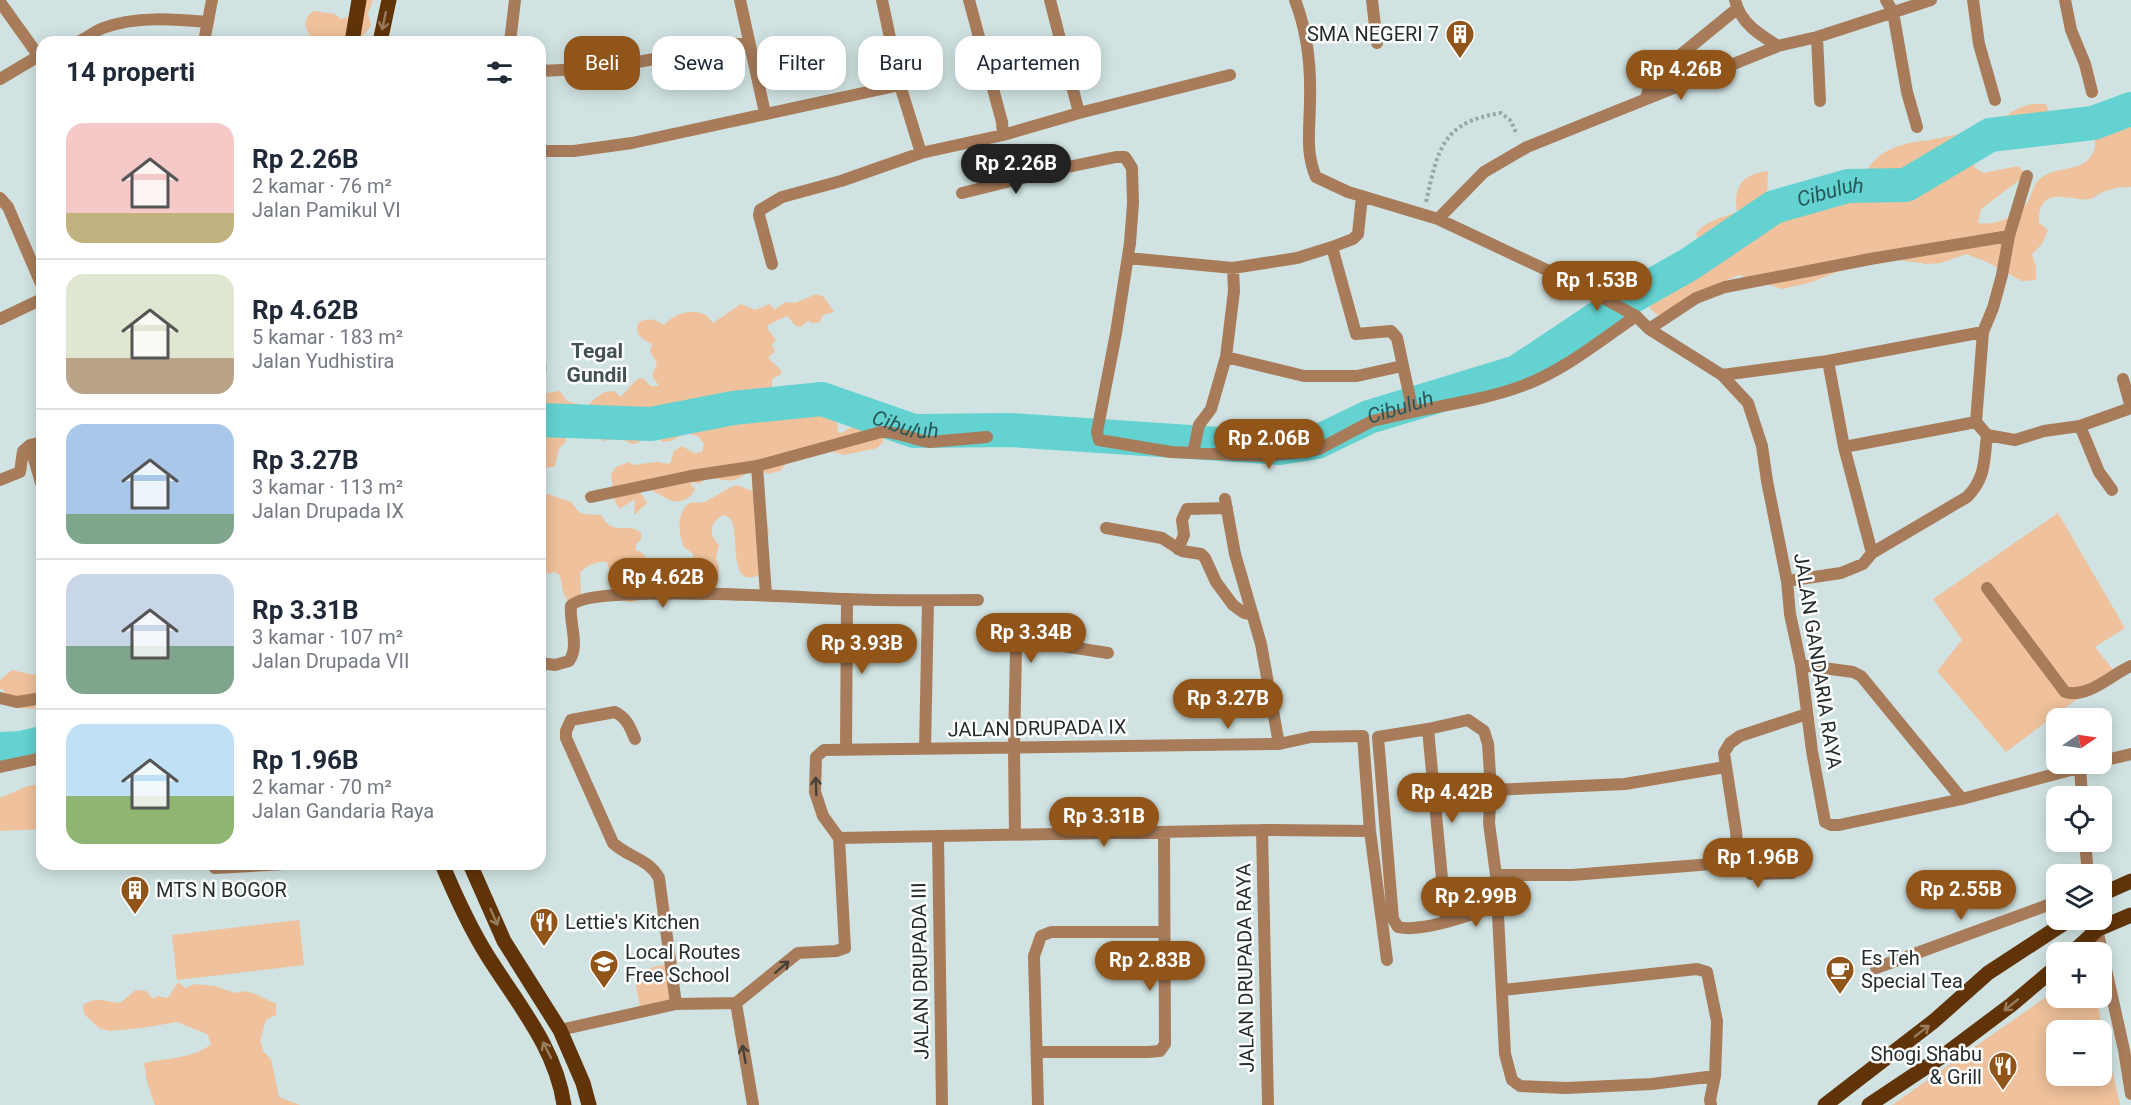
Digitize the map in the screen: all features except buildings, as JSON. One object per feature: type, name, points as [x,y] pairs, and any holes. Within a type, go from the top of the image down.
[{"type":"main road","points":[[353,36],[359,0]]},
{"type":"main road","points":[[381,36],[389,0]]},
{"type":"main road","points":[[445,870],[462,910],[486,953],[549,1050],[564,1105]]},
{"type":"main road","points":[[473,870],[504,941],[560,1030],[583,1083],[589,1105]]},
{"type":"main road","points":[[2112,890],[2131,881]]},
{"type":"main road","points":[[2112,920],[2131,915]]},
{"type":"main road","points":[[1826,1105],[1934,1021],[1988,973],[2054,930]]},
{"type":"main road","points":[[2081,942],[2091,930]]},
{"type":"main road","points":[[1869,1105],[1947,1053],[2046,975]]},
{"type":"street","points":[[205,36],[212,0]]},
{"type":"street","points":[[511,36],[515,0]]},
{"type":"street","points":[[740,0],[765,112]]},
{"type":"street","points":[[882,0],[890,36]]},
{"type":"street","points":[[969,0],[1002,122],[1003,135]]},
{"type":"street","points":[[1050,0],[1079,113]]},
{"type":"street","name":"JALAN GANDARIA RAYA","points":[[1295,0],[1310,65],[1308,139],[1311,164],[1316,177],[1362,196],[1435,218],[1585,288],[1636,316],[1649,329],[1722,375],[1748,403],[1757,425],[1787,581],[1790,614],[1801,665],[1825,822],[1839,825],[1962,799],[2054,774]]},
{"type":"street","points":[[1372,0],[1377,43]]},
{"type":"street","points":[[1886,0],[1893,12],[1907,92],[1917,127]]},
{"type":"street","points":[[1435,218],[1484,172],[1527,147],[1778,46],[1817,37],[1930,0]]},
{"type":"street","points":[[1972,0],[1978,44],[1995,99]]},
{"type":"street","points":[[2065,0],[2071,30],[2085,64],[2092,92]]},
{"type":"street","points":[[0,3],[36,50]]},
{"type":"street","points":[[1646,98],[1650,85],[1667,66],[1734,6],[1752,29],[1778,46]]},
{"type":"street","points":[[88,36],[121,22],[145,20],[207,22]]},
{"type":"street","points":[[1817,37],[1820,101]]},
{"type":"street","points":[[546,71],[604,68],[749,42]]},
{"type":"street","points":[[0,80],[36,58]]},
{"type":"street","points":[[772,264],[759,215],[760,210],[782,197],[921,153],[1003,135],[1079,113],[1230,75]]},
{"type":"street","points":[[546,151],[574,151],[632,143],[765,112],[875,90]]},
{"type":"street","points":[[902,90],[921,153]]},
{"type":"street","points":[[962,193],[1063,168],[1125,158],[1132,168],[1133,203],[1128,258],[1098,436],[1171,452],[1194,448],[1262,456],[1319,449],[1372,421],[1522,386],[1580,355],[1636,316]]},
{"type":"street","points":[[2027,176],[2009,236],[1993,308],[1983,332],[1976,422],[1987,435],[2015,440],[2044,431],[2080,426],[2129,408],[2123,379]]},
{"type":"street","points":[[1128,258],[1233,268],[1297,258],[1353,239],[1358,234],[1362,196]]},
{"type":"street","points":[[0,198],[8,207],[36,272]]},
{"type":"street","points":[[1649,329],[1696,298],[1725,287],[1870,259],[2009,236]]},
{"type":"street","points":[[1332,247],[1356,334],[1393,332],[1397,338],[1413,411]]},
{"type":"street","points":[[1194,448],[1199,425],[1211,409],[1226,357],[1234,291],[1233,268]]},
{"type":"street","points":[[0,318],[36,302]]},
{"type":"street","points":[[1722,375],[1828,361],[1983,332]]},
{"type":"street","points":[[1226,357],[1304,376],[1357,376],[1402,366]]},
{"type":"street","points":[[1828,361],[1844,447],[1872,553]]},
{"type":"street","points":[[1844,447],[1976,422]]},
{"type":"street","points":[[2080,426],[2099,472],[2112,490]]},
{"type":"street","points":[[591,497],[691,476],[757,466],[881,432],[893,431],[920,441],[930,442],[987,436]]},
{"type":"street","points":[[1787,581],[1841,573],[1863,564],[1872,553],[1967,497],[1981,480],[1987,435]]},
{"type":"street","points":[[0,480],[20,472],[23,451],[36,443]]},
{"type":"street","points":[[757,466],[766,595]]},
{"type":"street","points":[[1179,549],[1184,535],[1182,520],[1186,509],[1226,503],[1235,554],[1261,644],[1279,744]]},
{"type":"street","points":[[1106,528],[1162,538],[1179,549],[1201,554],[1216,582],[1233,605],[1244,613],[1253,615]]},
{"type":"street","points":[[1987,588],[2066,692],[2071,693],[2100,684],[2131,666]]},
{"type":"street","points":[[546,663],[569,661],[573,656],[571,606],[583,599],[646,593],[928,601],[978,600]]},
{"type":"street","points":[[846,750],[847,599]]},
{"type":"street","points":[[925,749],[928,601]]},
{"type":"street","points":[[1015,835],[1014,748],[1018,642],[1024,640],[1108,652]]},
{"type":"street","points":[[1801,665],[1853,672],[1861,676],[1962,799]]},
{"type":"street","points":[[0,698],[17,702],[36,699]]},
{"type":"street","points":[[635,739],[630,725],[623,716],[615,712],[572,720],[566,731],[566,738],[614,843],[620,849],[653,867],[659,878],[676,1004]]},
{"type":"street","points":[[1792,873],[1751,874],[1738,862],[1736,831],[1724,753],[1730,743],[1740,736],[1808,714]]},
{"type":"street","points":[[1497,906],[1408,930],[1398,927],[1393,919],[1378,736],[1428,729],[1468,720],[1484,731],[1488,744],[1491,790],[1489,824],[1496,875],[1505,1054],[1512,1080],[1520,1086],[1566,1088],[1652,1084],[1715,1076]]},
{"type":"street","points":[[1428,729],[1446,921]]},
{"type":"street","name":"JALAN DRUPADA IX","points":[[839,838],[823,816],[814,792],[816,757],[824,750],[1279,744],[1311,737],[1363,736],[1370,831],[1387,960]]},
{"type":"street","points":[[2112,759],[2131,754]]},
{"type":"street","points":[[0,767],[36,759]]},
{"type":"street","points":[[1491,790],[1625,784],[1725,767]]},
{"type":"street","points":[[560,1030],[676,1004],[736,1003],[798,953],[836,951],[845,948],[839,838],[1262,830],[1370,831]]},
{"type":"street","name":"JALAN DRUPADA RAYA","points":[[1262,830],[1268,1105]]},
{"type":"street","points":[[1036,1052],[1160,1051],[1166,1044],[1164,832]]},
{"type":"street","name":"JALAN DRUPADA III","points":[[938,836],[942,1105]]},
{"type":"street","points":[[1496,875],[1572,875],[1738,862]]},
{"type":"street","points":[[1876,969],[2046,906]]},
{"type":"street","points":[[2098,930],[2128,1049],[2131,1094]]},
{"type":"street","points":[[1038,1105],[1034,956],[1041,936],[1051,932],[1164,932]]},
{"type":"street","points":[[1503,990],[1697,969],[1707,972],[1717,1022],[1715,1076],[1711,1105]]},
{"type":"street","points":[[736,1003],[753,1105]]},
{"type":"path","points":[[1435,218],[1426,202],[1436,158],[1458,126],[1479,116],[1501,113],[1511,121],[1515,133],[1527,147]]},
{"type":"shaded area","points":[[360,0],[373,0],[368,13],[371,25],[363,36],[310,36],[306,27],[307,17],[313,11],[335,14],[341,19],[356,15]]},
{"type":"shaded area","points":[[2131,94],[2131,187],[2110,190],[2090,199],[2057,197],[2045,201],[2040,209],[2039,222],[2048,230],[2042,244],[2032,254],[2036,267],[2036,280],[2022,281],[1987,262],[1966,254],[1941,263],[1927,264],[1885,258],[1847,268],[1809,283],[1782,289],[1739,275],[1668,316],[1656,314],[1636,295],[1610,288],[1603,278],[1607,266],[1618,263],[1629,267],[1628,281],[1638,288],[1650,292],[1661,290],[1670,284],[1697,256],[1699,244],[1696,233],[1710,222],[1737,212],[1738,189],[1741,183],[1752,175],[1768,171],[1767,198],[1775,207],[1855,184],[1863,178],[1876,159],[1899,146],[1970,131],[1994,123],[2027,105],[2046,104],[2051,118],[2040,126],[1987,146],[1977,154],[1974,167],[1983,173],[2018,166],[2026,175],[1981,209],[1978,223],[1985,224],[2005,219],[2027,203],[2040,178],[2077,166],[2089,159],[2094,150],[2095,125],[2100,107]]},
{"type":"shaded area","points":[[816,294],[824,297],[834,312],[823,315],[820,322],[808,321],[801,327],[796,326],[787,316],[768,325],[768,329],[776,340],[771,345],[774,352],[768,358],[781,370],[781,374],[772,379],[772,388],[795,410],[809,407],[817,414],[829,402],[843,397],[848,404],[843,410],[831,412],[837,423],[838,432],[842,433],[862,423],[877,424],[884,434],[883,442],[877,448],[844,455],[828,450],[790,459],[780,471],[768,474],[753,467],[734,480],[718,479],[712,476],[698,484],[692,481],[691,485],[695,489],[691,496],[675,502],[650,489],[638,489],[647,503],[634,515],[635,499],[619,509],[615,501],[611,474],[616,467],[629,462],[633,465],[657,462],[670,464],[674,451],[682,446],[694,453],[702,452],[704,444],[698,436],[686,433],[671,441],[662,442],[653,431],[639,442],[632,444],[619,438],[603,441],[593,432],[581,438],[567,435],[565,443],[559,448],[555,466],[546,467],[546,393],[560,391],[567,401],[581,405],[583,408],[605,392],[614,391],[621,397],[640,378],[650,386],[659,386],[652,376],[657,363],[650,352],[652,344],[638,333],[639,322],[652,320],[664,325],[682,314],[695,312],[702,313],[713,323],[741,304],[755,310],[769,304],[775,310],[784,303],[795,303]]},
{"type":"shaded area","points":[[737,485],[754,492],[767,520],[769,533],[764,545],[763,572],[752,577],[744,576],[739,570],[731,520],[723,515],[715,521],[712,528],[713,537],[719,545],[716,559],[719,567],[717,577],[711,581],[699,579],[695,577],[692,570],[693,554],[683,546],[680,529],[682,512],[689,503],[705,502]]},
{"type":"shaded area","points":[[546,494],[571,502],[579,512],[584,514],[601,515],[610,526],[631,528],[641,533],[641,540],[636,544],[636,550],[643,554],[649,569],[644,595],[631,602],[610,591],[610,573],[607,562],[600,562],[592,564],[580,573],[579,599],[569,603],[563,593],[560,575],[554,572],[546,573]]},
{"type":"shaded area","points":[[2058,513],[2125,628],[2095,647],[2114,671],[2065,708],[2046,708],[2046,722],[2006,752],[1937,671],[1962,640],[1933,599]]},
{"type":"shaded area","points":[[12,670],[33,675],[36,673],[36,709],[9,706],[3,689],[0,689],[0,680]]},
{"type":"shaded area","points":[[36,785],[36,829],[0,831],[0,798]]},
{"type":"shaded area","points":[[299,920],[304,965],[177,980],[172,935]]},
{"type":"shaded area","points":[[667,964],[674,1005],[641,1011],[633,972]]},
{"type":"shaded area","points":[[178,982],[185,988],[195,984],[215,986],[235,993],[245,991],[276,1004],[276,1015],[266,1020],[260,1041],[264,1052],[271,1059],[279,1097],[300,1105],[155,1105],[147,1082],[144,1063],[196,1053],[211,1044],[207,1034],[177,1022],[109,1031],[99,1028],[84,1014],[83,1005],[97,1000],[120,1003],[136,990],[146,991],[153,999],[157,996],[168,998]]},
{"type":"shaded area","points":[[2046,997],[2046,1008],[2098,1008],[2101,1020],[2046,1020],[2046,1086],[2112,1086],[2112,1069],[2120,1105],[1892,1105]]},
{"type":"waterway","name":"Cibuluh","points":[[546,420],[651,424],[733,408],[822,399],[914,431],[1010,430],[1280,448],[1317,442],[1369,417],[1517,372],[1619,304],[1688,265],[1774,207],[1848,186],[1906,185],[1990,135],[2093,123],[2131,109]]},
{"type":"waterway","name":"Cibuluh","points":[[0,749],[36,744]]},
{"type":"place","name":"SMA NEGERI 7","points":[[1460,60]]},
{"type":"place","name":"MTS N BOGOR","points":[[135,916]]},
{"type":"place","name":"Lettie's Kitchen","points":[[544,948]]},
{"type":"place","name":"Local Routes Free School","points":[[604,990]]},
{"type":"place","name":"Es Teh Special Tea","points":[[1840,996]]},
{"type":"place","name":"Shogi Shabu & Grill","points":[[2003,1092]]},
{"type":"district","name":"Tegal Gundil","points":[[597,363]]}]
